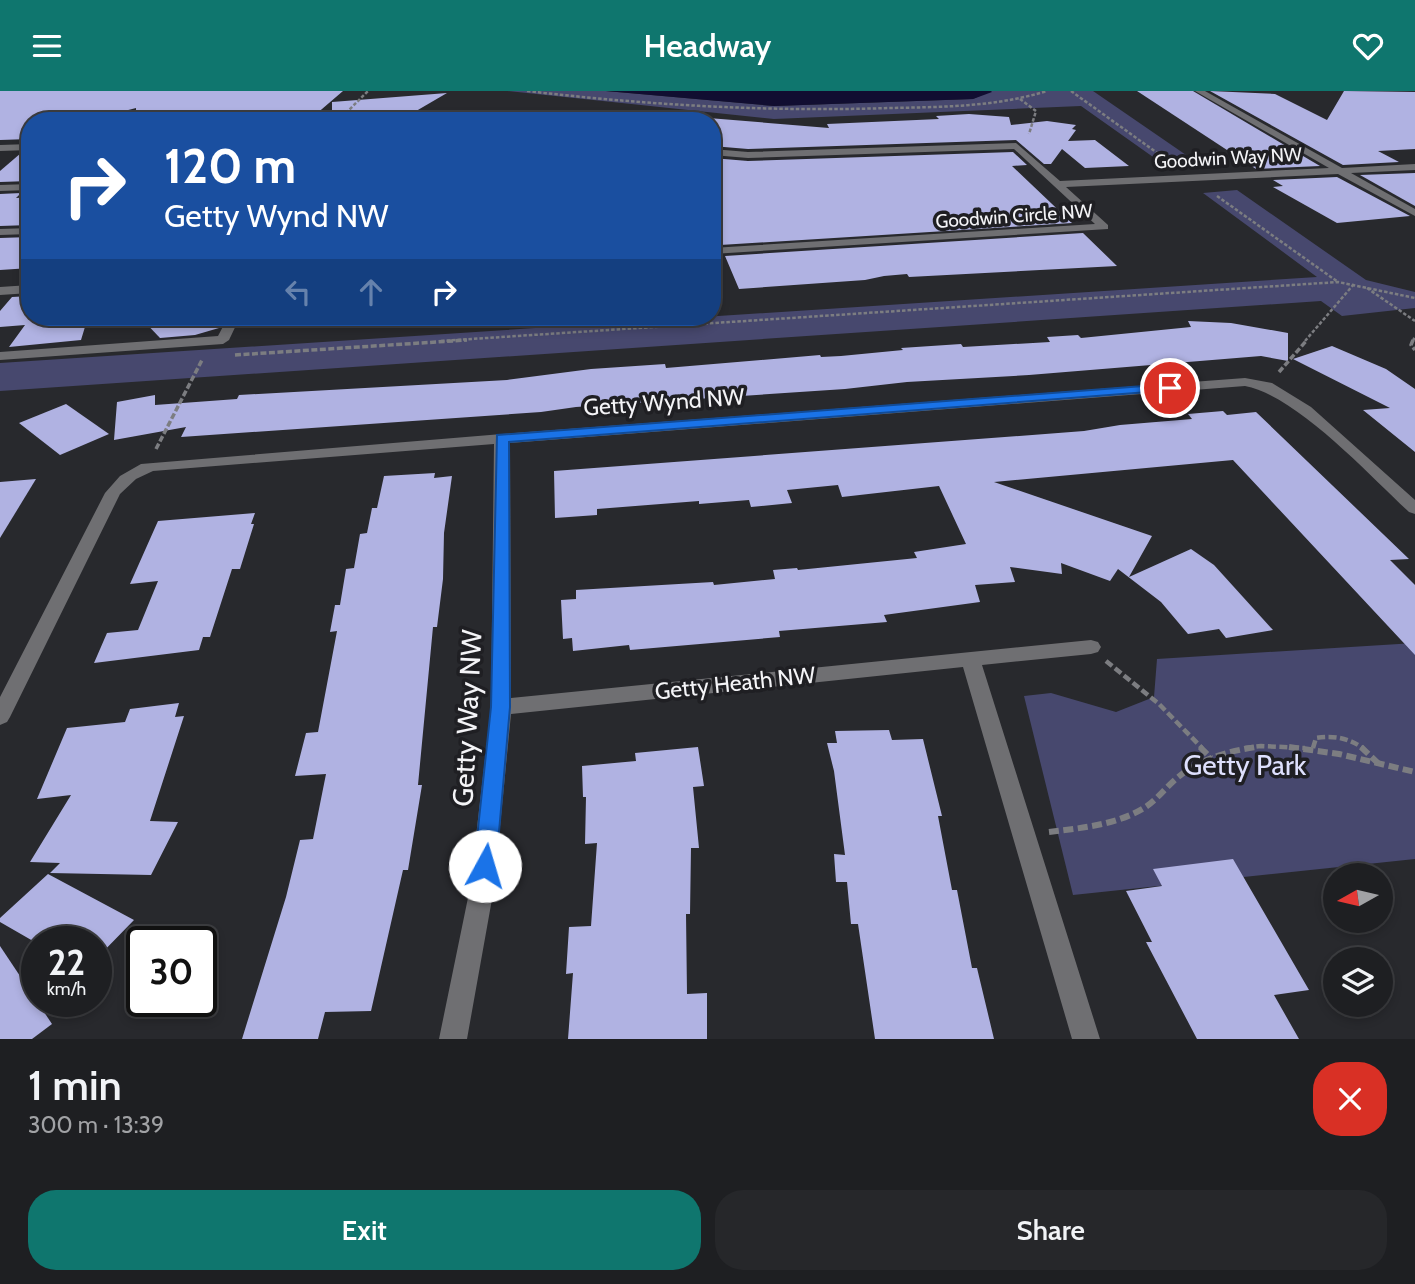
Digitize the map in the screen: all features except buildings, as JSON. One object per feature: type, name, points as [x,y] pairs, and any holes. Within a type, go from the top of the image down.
[{"type":"street","points":[[1199,91],[1341,174],[1415,213]]},
{"type":"street","points":[[721,153],[748,156],[1016,146]]},
{"type":"street","name":"Goodwin Circle NW","points":[[721,250],[1104,227],[1016,146]]},
{"type":"street","points":[[0,148],[21,147]]},
{"type":"street","name":"Goodwin Way NW","points":[[1069,193],[1415,167]]},
{"type":"street","name":"Goodwin Way NW","points":[[1059,184],[1341,174],[1399,168]]},
{"type":"street","points":[[0,188],[21,187]]},
{"type":"street","points":[[0,232],[21,231]]},
{"type":"street","points":[[0,291],[21,290]]},
{"type":"street","points":[[0,356],[223,340],[230,326]]},
{"type":"street","name":"Getty Wynd NW","points":[[3,706],[113,493],[123,479],[142,468],[153,466],[1245,382],[1268,386],[1306,410],[1415,509]]},
{"type":"street","name":"Getty Way NW","points":[[453,1039],[482,888],[500,707],[502,438]]},
{"type":"street","name":"Getty Heath NW","points":[[500,707],[1091,647]]},
{"type":"street","points":[[970,659],[1086,1039]]},
{"type":"path","points":[[347,112],[368,91]]},
{"type":"path","points":[[527,91],[585,98],[771,110],[967,106],[1020,99],[1047,91]]},
{"type":"path","points":[[1072,91],[1171,163]]},
{"type":"path","points":[[1016,146],[1026,141],[1036,114],[1020,99]]},
{"type":"path","points":[[1209,190],[1338,282]]},
{"type":"path","points":[[721,323],[1338,282],[1415,298]]},
{"type":"path","points":[[1268,386],[1354,284]]},
{"type":"path","points":[[1364,287],[1415,321]]},
{"type":"path","points":[[231,355],[671,326]]},
{"type":"path","points":[[1415,336],[1411,345],[1415,350]]},
{"type":"path","points":[[153,466],[153,453],[203,357],[190,358]]},
{"type":"path","points":[[1091,647],[1159,704],[1211,758]]},
{"type":"path","points":[[1313,749],[1316,739],[1338,737],[1364,747],[1380,765]]},
{"type":"path","points":[[1024,836],[1102,825],[1144,808],[1180,775],[1211,758],[1242,748],[1283,745],[1313,749],[1415,772]]},
{"type":"green space","points":[[507,91],[606,91],[774,106],[973,99],[991,91],[1093,91],[1205,168],[1170,169],[1081,106],[774,119]]},
{"type":"green space","points":[[1237,190],[1366,280],[1415,292],[1415,308],[1342,316],[1321,301],[0,391],[0,363],[567,326],[721,326],[721,316],[1317,277],[1203,193]]},
{"type":"green space","name":"Getty Park","points":[[1415,643],[1415,859],[1377,863],[1323,863],[1323,869],[1073,895],[1024,696],[1051,693],[1116,712],[1154,697],[1157,659]]},
{"type":"shaded area","points":[[606,91],[992,92],[973,99],[774,106]]},
{"type":"route","points":[[485,866],[500,707],[502,438],[1170,388]]}]
